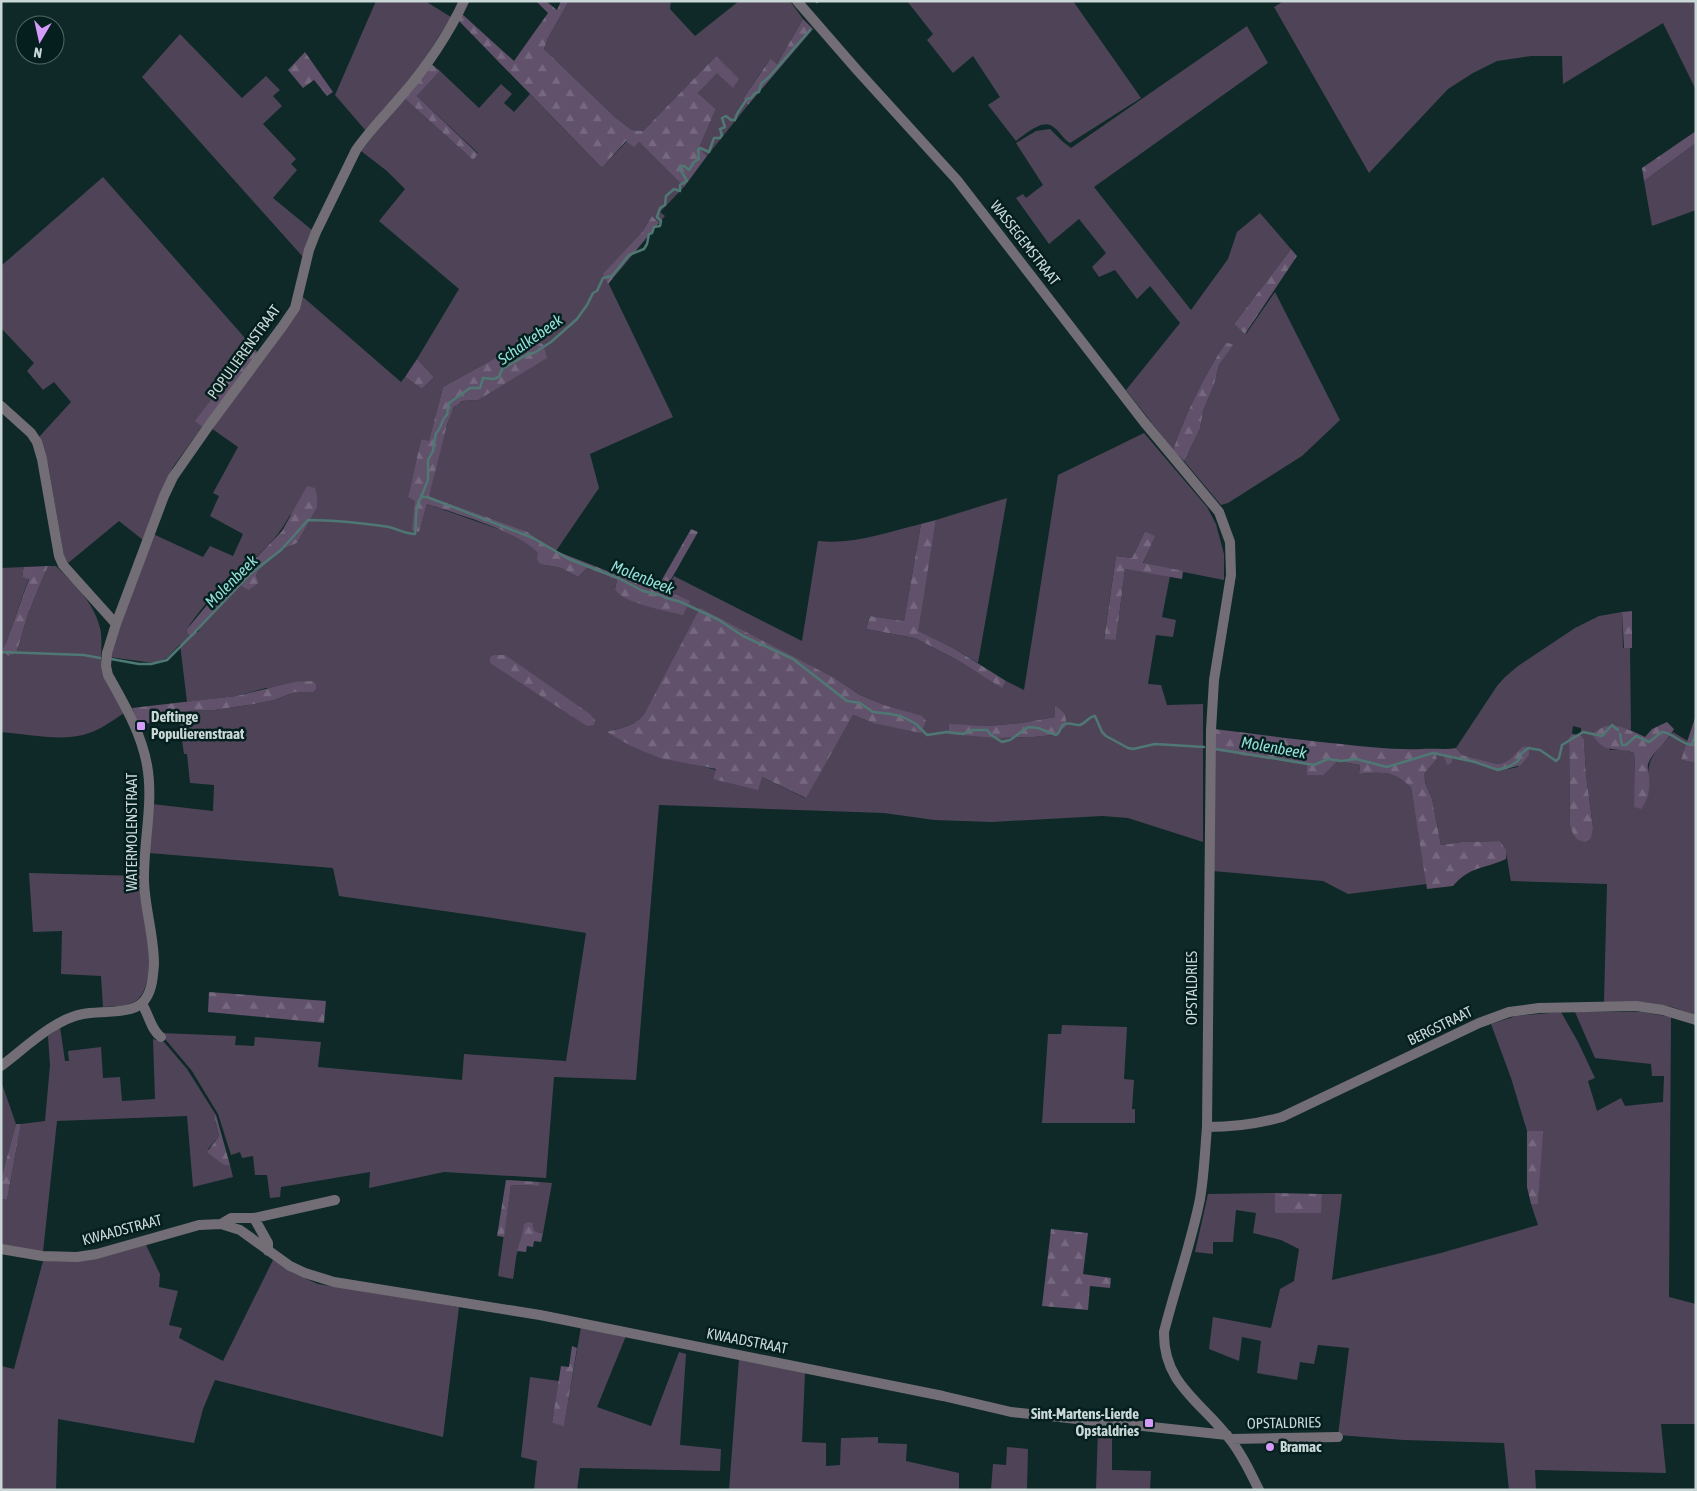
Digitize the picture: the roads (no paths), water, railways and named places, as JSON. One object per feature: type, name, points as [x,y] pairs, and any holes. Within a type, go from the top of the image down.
[{"type":"street","name":"POPULIERENSTRAAT","points":[[116,624],[164,496],[173,477],[295,308],[309,250],[356,150],[405,92],[428,61],[458,14],[464,1]]},
{"type":"street","name":"WASSEGEMSTRAAT","points":[[797,1],[856,70],[957,180],[1144,422],[1219,512]]},
{"type":"street","points":[[1,406],[31,433],[36,442],[42,459],[59,556],[63,565],[116,624]]},
{"type":"street","name":"OPSTALDRIES","points":[[1219,512],[1230,542],[1231,575],[1214,680],[1209,729],[1207,1127],[1200,1198],[1164,1332],[1164,1347],[1170,1369],[1178,1381],[1238,1449],[1259,1490]]},
{"type":"street","name":"WATERMOLENSTRAAT","points":[[116,624],[107,653],[106,666],[108,675],[138,732],[149,780],[144,884],[154,964],[148,995],[142,1004]]},
{"type":"street","points":[[1,1066],[64,1020],[82,1014],[132,1009],[142,1004],[148,1013],[155,1033],[161,1037]]},
{"type":"street","name":"BERGSTRAAT","points":[[1207,1127],[1233,1127],[1261,1123],[1282,1117],[1479,1023],[1509,1012],[1539,1008],[1636,1006],[1664,1010],[1696,1020]]},
{"type":"street","name":"KWAADSTRAAT","points":[[220,1224],[231,1218],[254,1218],[335,1200]]},
{"type":"street","points":[[254,1218],[268,1243],[268,1251]]},
{"type":"street","name":"KWAADSTRAAT","points":[[1,1249],[42,1256],[77,1257],[97,1254],[199,1225],[220,1224],[240,1230],[290,1266],[334,1282],[540,1315],[933,1394],[1011,1412],[1228,1437]]},
{"type":"street","name":"OPSTALDRIES","points":[[1228,1437],[1338,1437]]},
{"type":"waterway","name":"Schalkebeek","points":[[421,497],[428,480],[428,460],[433,451],[436,433],[447,415],[449,403],[470,388],[480,388],[483,378],[493,379],[499,377],[502,369],[551,342],[577,319],[593,293],[597,291],[603,278],[612,276],[629,255],[644,249],[649,234],[652,233],[654,227],[660,226],[661,221],[657,217],[660,208],[665,205],[666,196],[674,189],[680,191],[680,185],[687,181],[680,166],[684,166],[689,170],[694,162],[699,159],[698,150],[700,148],[709,152],[714,138],[720,138],[722,135],[720,129],[725,127],[722,118],[726,116],[731,120],[735,120],[747,99],[759,92],[761,84],[810,30]]},
{"type":"waterway","name":"Molenbeek","points":[[111,659],[139,664],[151,664],[167,660],[250,574],[281,550],[308,520],[369,524],[415,534],[417,506],[421,497],[427,497],[533,538],[569,559],[618,578],[643,591],[681,602],[719,620],[743,636],[793,659],[847,701],[860,703],[873,712],[903,717],[916,724],[927,735],[947,732],[963,734],[972,730],[987,730],[1002,742],[1010,740],[1028,727],[1038,728],[1056,735],[1065,724],[1080,725],[1095,716],[1102,732],[1106,736],[1128,748],[1133,749],[1155,744],[1204,747]]},
{"type":"waterway","name":"Molenbeek","points":[[1,652],[84,655],[100,658]]},
{"type":"waterway","name":"Molenbeek","points":[[1216,749],[1314,765],[1328,759],[1341,761],[1356,759],[1387,767],[1433,753],[1475,762],[1498,770],[1518,761],[1521,754],[1528,748],[1540,750],[1556,761],[1559,758],[1562,745],[1583,732],[1602,736],[1612,725],[1618,730]]},
{"type":"waterway","name":"Molenbeek","points":[[1620,734],[1622,745],[1626,745],[1636,736],[1649,742],[1662,732],[1692,745],[1696,732]]},
{"type":"place","name":"Deftinge Populierenstraat","points":[[141,726]]},
{"type":"place","name":"Sint-Martens-Lierde Opstaldries","points":[[1149,1423]]},
{"type":"place","name":"Bramac","points":[[1270,1447]]}]
